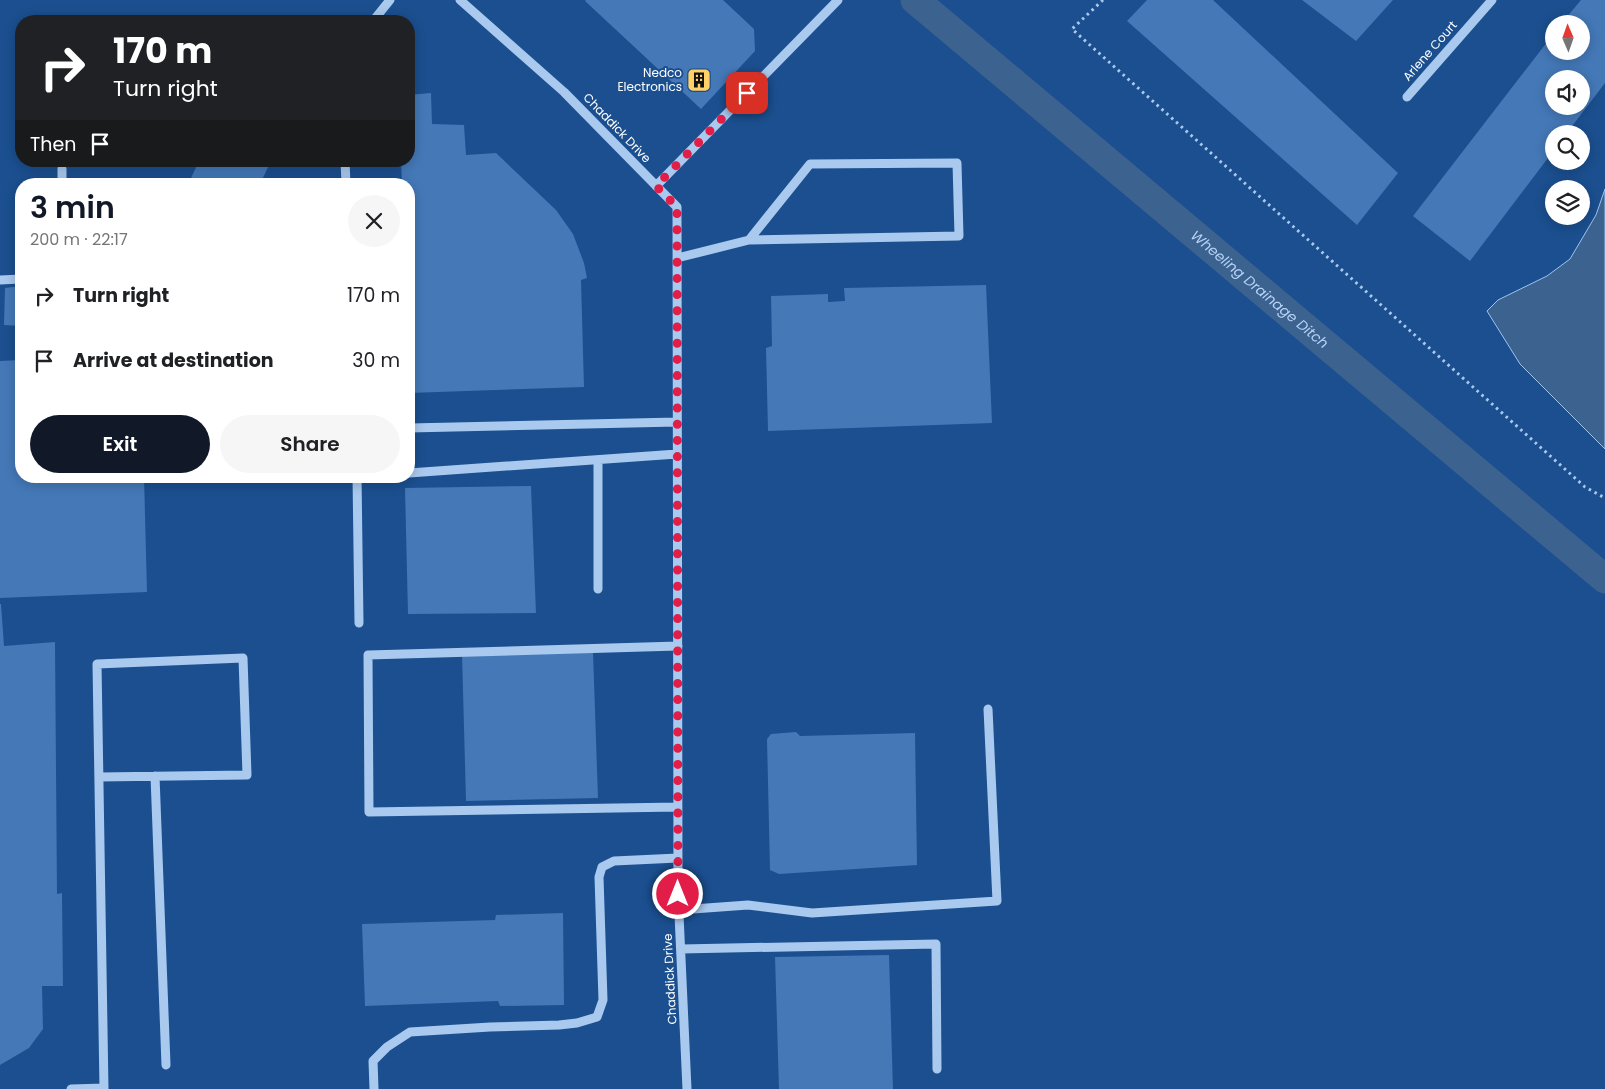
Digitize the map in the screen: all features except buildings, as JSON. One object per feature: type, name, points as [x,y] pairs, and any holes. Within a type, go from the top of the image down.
[{"type":"street","points":[[378,15],[390,0]]},
{"type":"street","name":"Chaddick Drive","points":[[460,0],[564,92],[677,207],[678,858],[688,1089]]},
{"type":"street","points":[[656,186],[838,0]]},
{"type":"street","name":"Arlene Court","points":[[1407,97],[1492,0]]},
{"type":"street","points":[[677,258],[749,240],[959,236],[957,163],[810,164],[749,240]]},
{"type":"street","points":[[62,169],[62,178]]},
{"type":"street","points":[[0,280],[15,279]]},
{"type":"street","points":[[415,428],[677,422]]},
{"type":"street","points":[[415,473],[678,454]]},
{"type":"street","points":[[598,460],[598,589]]},
{"type":"street","points":[[357,483],[359,623]]},
{"type":"street","points":[[678,646],[368,654],[370,812],[678,807]]},
{"type":"street","points":[[71,1089],[104,1088],[96,664],[242,658],[247,775],[99,777]]},
{"type":"street","points":[[679,910],[748,905],[812,913],[997,901],[988,709]]},
{"type":"street","points":[[155,776],[166,1066]]},
{"type":"street","points":[[374,1089],[373,1061],[386,1047],[410,1032],[490,1026],[559,1026],[577,1024],[597,1017],[603,1000],[599,877],[602,867],[614,861],[678,858]]},
{"type":"street","points":[[681,949],[936,944],[937,1069]]},
{"type":"path","points":[[1103,0],[1072,29],[1577,481],[1605,498]]},
{"type":"water","points":[[1605,189],[1605,449],[1520,364],[1487,311],[1498,300],[1547,276],[1570,259],[1596,215]]},
{"type":"waterway","name":"Wheeling Drainage Ditch","points":[[915,0],[1605,579]]},
{"type":"place","name":"Nedco Electronics","points":[[699,80]]},
{"type":"route","points":[[678,894],[677,207],[656,186],[747,93]]}]
